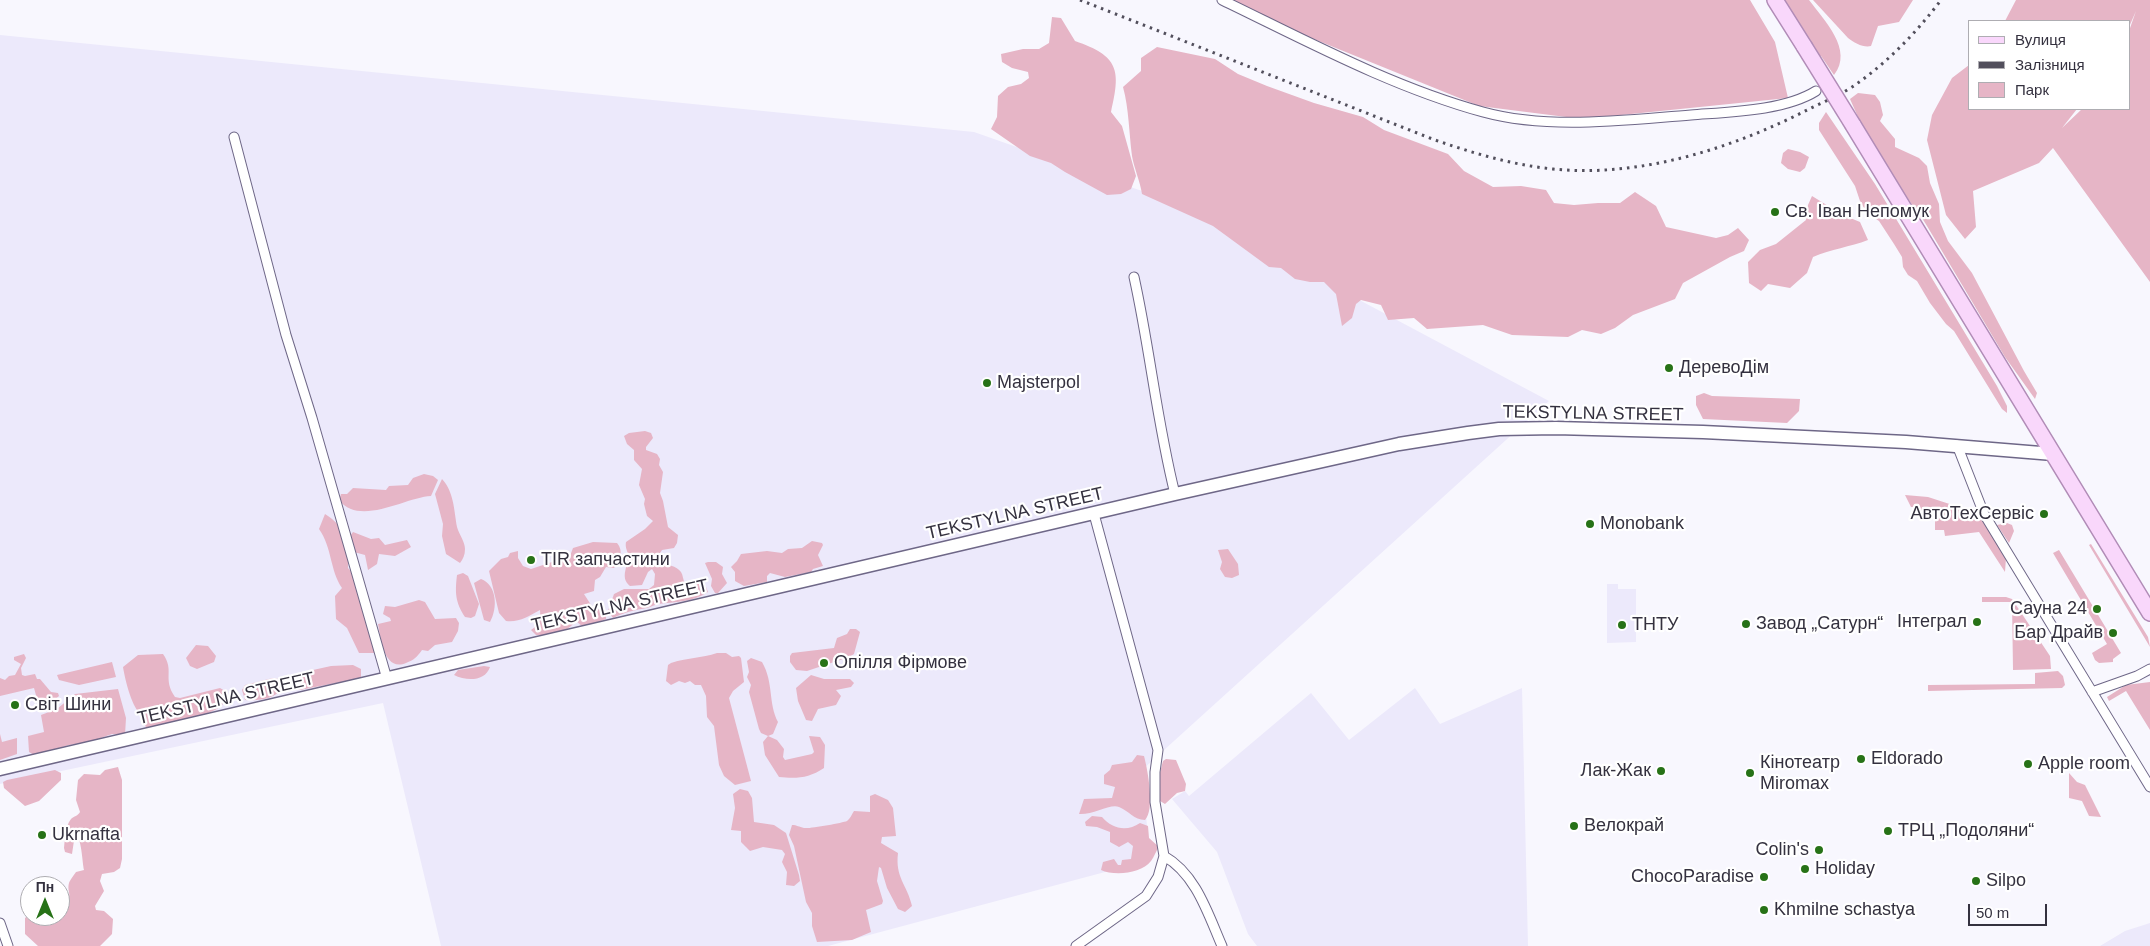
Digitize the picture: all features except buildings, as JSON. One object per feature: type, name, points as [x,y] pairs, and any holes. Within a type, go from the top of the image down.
[{"type":"main road","points":[[1776,0],[2150,613]]},
{"type":"street","points":[[1222,0],[1328,51],[1410,87],[1484,112],[1520,118],[1581,122],[1722,113],[1805,98],[1816,91]]},
{"type":"street","points":[[234,137],[286,335],[312,418],[387,679]]},
{"type":"street","points":[[1134,277],[1142,313],[1165,454],[1174,494]]},
{"type":"street","name":"TEKSTYLNA STREET","points":[[0,769],[1174,494],[1399,444],[1499,430],[1556,428],[1703,432],[1957,446],[2053,454]]},
{"type":"street","points":[[1957,446],[1984,514],[2150,787]]},
{"type":"street","points":[[1076,946],[1146,896],[1158,877],[1164,856],[1155,802],[1155,772],[1158,750],[1094,514]]},
{"type":"street","points":[[2092,692],[2137,676],[2150,669]]},
{"type":"street","points":[[1164,856],[1176,863],[1198,891],[1222,946]]},
{"type":"street","points":[[0,923],[8,946]]},
{"type":"shaded area","points":[[0,35],[974,132],[1179,204],[1549,401],[1142,770],[1150,860],[828,946],[441,946],[383,703],[0,784]]},
{"type":"shaded area","name":"ТНТУ","points":[[1607,584],[1618,584],[1618,589],[1636,589],[1636,642],[1607,643]]},
{"type":"shaded area","points":[[1415,688],[1440,724],[1522,688],[1528,946],[1257,946],[1248,934],[1217,852],[1172,799],[1185,791],[1189,796],[1311,693],[1349,740]]},
{"type":"shaded area","points":[[2150,923],[2150,946],[2100,946],[2125,931]]},
{"type":"green space","points":[[1226,0],[1750,0],[1775,42],[1788,98],[1582,119],[1479,106],[1289,29]]},
{"type":"green space","points":[[1785,0],[1809,0],[1829,26],[1839,46],[1841,56],[1834,75],[1821,56],[1819,57]]},
{"type":"green space","points":[[1813,0],[1913,0],[1899,22],[1878,26],[1871,46],[1865,46],[1859,45],[1848,38]]},
{"type":"green space","points":[[2016,0],[2150,0],[2150,282],[2053,148],[2039,163],[1973,191],[1976,227],[1965,239],[1946,215],[1927,140],[1932,115],[1952,78],[1968,66],[1968,110],[2076,110],[2062,128],[2081,110],[2130,110],[2130,28],[2136,11],[2130,25],[2130,20],[2006,20]]},
{"type":"green space","points":[[1052,17],[1061,18],[1075,41],[1101,53],[1113,66],[1116,75],[1116,85],[1111,112],[1122,126],[1136,176],[1131,189],[1121,194],[1107,195],[1051,163],[1030,156],[991,129],[997,117],[998,96],[1008,87],[1021,84],[1029,78],[1028,72],[1012,68],[1002,62],[1001,54],[1023,49],[1039,49],[1049,43]]},
{"type":"green space","points":[[1157,47],[1215,59],[1238,74],[1267,86],[1314,103],[1363,117],[1384,130],[1448,154],[1464,171],[1493,187],[1521,186],[1546,190],[1554,203],[1574,205],[1620,203],[1635,192],[1656,206],[1666,227],[1716,238],[1728,235],[1738,228],[1749,240],[1744,251],[1683,283],[1675,299],[1633,315],[1615,328],[1601,334],[1582,330],[1568,337],[1512,335],[1483,325],[1427,329],[1414,318],[1388,320],[1381,305],[1361,300],[1356,304],[1352,318],[1342,326],[1336,294],[1324,282],[1295,279],[1281,268],[1269,267],[1213,226],[1142,194],[1132,156],[1128,112],[1123,87],[1141,71],[1141,58]]},
{"type":"green space","points":[[1858,93],[1875,95],[1880,102],[1883,115],[1880,121],[1895,139],[1895,147],[1919,158],[1927,166],[1930,183],[1939,204],[1940,222],[1948,241],[1972,273],[2037,393],[2035,399],[2005,357],[1922,218],[1917,216],[1911,203],[1885,166],[1850,99]]},
{"type":"green space","points":[[1826,112],[1875,184],[1997,386],[2007,406],[2007,413],[2002,409],[1954,331],[1946,324],[1930,303],[1917,281],[1908,275],[1903,267],[1902,257],[1879,221],[1867,213],[1860,201],[1855,186],[1819,130],[1819,123]]},
{"type":"green space","points":[[1788,149],[1809,157],[1805,168],[1800,172],[1788,169],[1781,163],[1783,153]]},
{"type":"green space","points":[[1812,196],[1843,215],[1860,222],[1868,240],[1813,257],[1807,273],[1790,288],[1768,284],[1761,291],[1749,283],[1748,262],[1760,250],[1776,244],[1806,220],[1808,205]]},
{"type":"green space","points":[[1704,393],[1712,396],[1800,399],[1799,411],[1787,423],[1703,419],[1696,405],[1696,396]]},
{"type":"green space","points":[[645,431],[651,433],[653,438],[646,447],[646,450],[657,454],[660,459],[659,465],[663,472],[660,493],[668,527],[678,535],[674,548],[662,550],[660,553],[660,564],[677,568],[682,573],[685,584],[690,585],[696,582],[706,587],[708,592],[690,600],[658,604],[613,618],[608,611],[614,594],[624,589],[649,589],[654,585],[655,574],[652,569],[648,572],[642,585],[630,586],[625,579],[628,558],[626,542],[653,521],[647,516],[644,504],[645,499],[639,485],[642,469],[634,460],[634,450],[627,444],[624,436],[629,433]]},
{"type":"green space","points":[[424,474],[433,476],[438,480],[431,496],[371,511],[359,511],[348,508],[339,500],[341,494],[347,494],[353,488],[386,490],[389,486],[408,485],[413,478]]},
{"type":"green space","points":[[442,479],[451,495],[457,527],[465,546],[464,555],[460,563],[446,554],[442,536],[443,524],[435,494]]},
{"type":"green space","points":[[1905,495],[1928,497],[1980,516],[2006,558],[2005,572],[1979,532],[1945,536],[1944,530],[1935,530],[1935,511],[1921,511],[1920,507],[1911,507]]},
{"type":"green space","points":[[325,514],[338,525],[345,537],[348,551],[348,568],[359,581],[375,653],[359,653],[347,628],[336,619],[335,596],[342,588],[319,529]]},
{"type":"green space","points":[[2007,523],[2012,525],[2014,531],[2009,543],[1997,525]]},
{"type":"green space","points":[[353,532],[371,539],[379,538],[385,545],[407,540],[411,547],[395,556],[379,554],[377,564],[368,570],[365,555],[354,552],[350,536]]},
{"type":"green space","points":[[812,541],[822,543],[823,545],[818,555],[823,566],[813,569],[811,572],[785,577],[770,573],[767,576],[767,582],[744,586],[735,581],[735,572],[731,567],[741,554],[767,551],[782,553],[788,549],[802,548]]},
{"type":"green space","points":[[593,542],[617,543],[621,552],[614,568],[606,567],[600,577],[595,580],[594,591],[584,594],[593,608],[606,611],[606,619],[601,621],[598,626],[583,627],[576,621],[563,632],[536,635],[531,630],[536,626],[540,610],[515,621],[506,621],[499,613],[489,571],[501,559],[508,557],[510,553],[518,551],[518,558],[523,566],[531,569],[570,556],[573,548]]},
{"type":"green space","points":[[2091,544],[2148,637],[2150,647],[2089,545]]},
{"type":"green space","points":[[1228,549],[1238,564],[1239,575],[1232,578],[1225,577],[1220,569],[1222,562],[1218,550]]},
{"type":"green space","points":[[2059,550],[2121,653],[2113,659],[2113,662],[2099,663],[2095,660],[2092,653],[2107,644],[2053,553]]},
{"type":"green space","points":[[716,562],[723,567],[722,574],[727,583],[718,593],[715,593],[711,586],[712,579],[705,563]]},
{"type":"green space","points":[[463,573],[468,576],[479,604],[475,616],[471,618],[465,617],[456,597],[457,575]]},
{"type":"green space","points":[[481,579],[490,586],[493,592],[495,604],[490,622],[484,620],[474,583]]},
{"type":"green space","points":[[1982,597],[2006,597],[2012,599],[2050,656],[2051,669],[2013,670],[2012,602],[1982,602]]},
{"type":"green space","points":[[419,600],[425,602],[435,619],[456,618],[459,623],[458,631],[452,642],[435,645],[428,651],[422,650],[415,658],[406,663],[399,665],[393,663],[388,659],[382,645],[378,624],[391,621],[390,618],[383,614],[385,606],[395,607]]},
{"type":"green space","points":[[850,629],[856,629],[860,632],[854,654],[849,657],[807,671],[796,670],[790,662],[792,653],[834,648],[837,638],[847,634]]},
{"type":"green space","points":[[196,645],[208,646],[216,656],[214,662],[197,669],[190,666],[186,658]]},
{"type":"green space","points":[[717,653],[726,653],[732,657],[739,656],[741,658],[744,682],[733,691],[729,698],[751,781],[735,785],[724,776],[719,765],[714,726],[707,717],[706,696],[701,685],[695,685],[690,681],[685,683],[679,681],[671,685],[666,681],[668,665],[671,663]]},
{"type":"green space","points":[[24,654],[26,658],[21,668],[22,675],[35,674],[37,679],[40,679],[51,692],[58,693],[59,696],[52,702],[39,706],[34,688],[0,696],[0,678],[5,680],[9,676],[15,675],[21,664],[14,660],[14,657]]},
{"type":"green space","points":[[163,654],[168,665],[169,685],[175,697],[180,698],[220,688],[225,691],[224,703],[207,714],[146,728],[143,716],[132,701],[123,667],[138,655]]},
{"type":"green space","points":[[751,658],[762,662],[770,685],[773,708],[778,722],[773,734],[768,736],[761,733],[759,729],[749,692],[751,685],[747,677],[749,672],[747,661]]},
{"type":"green space","points":[[112,662],[116,677],[79,685],[59,680],[57,675]]},
{"type":"green space","points":[[353,665],[361,669],[361,678],[300,690],[293,687],[295,674],[331,666]]},
{"type":"green space","points":[[484,666],[490,667],[488,672],[480,678],[469,679],[454,675],[458,670]]},
{"type":"green space","points":[[2058,671],[2063,676],[2065,685],[2062,688],[1928,691],[1928,685],[2035,684],[2035,673]]},
{"type":"green space","points":[[811,675],[824,679],[850,679],[854,683],[851,687],[836,690],[841,696],[836,705],[818,709],[812,721],[806,720],[798,701],[796,688]]},
{"type":"green space","points":[[273,678],[279,679],[284,683],[278,693],[268,698],[245,700],[242,690],[245,685]]},
{"type":"green space","points":[[2150,682],[2150,730],[2126,691],[2109,701],[2107,697],[2126,685]]},
{"type":"green space","points":[[118,689],[126,718],[125,735],[112,734],[89,742],[69,745],[34,755],[29,752],[28,736],[44,732],[41,715],[57,709],[75,694]]},
{"type":"green space","points":[[0,734],[2,742],[17,738],[17,754],[0,760]]},
{"type":"green space","points":[[768,736],[777,740],[784,749],[783,757],[785,760],[812,754],[814,752],[809,736],[820,737],[825,745],[824,768],[803,777],[779,777],[765,755],[763,742]]},
{"type":"green space","points":[[1137,755],[1144,756],[1149,780],[1150,808],[1145,820],[1138,819],[1116,806],[1079,814],[1084,799],[1112,798],[1115,787],[1104,784],[1104,775],[1110,770],[1112,765],[1132,762]]},
{"type":"green space","points":[[1166,759],[1176,760],[1186,784],[1185,791],[1177,793],[1165,804],[1160,801],[1157,784],[1163,761]]},
{"type":"green space","points":[[118,767],[122,780],[122,859],[120,868],[114,872],[102,874],[100,881],[104,891],[95,906],[96,910],[104,911],[113,919],[112,934],[100,946],[38,946],[25,934],[25,926],[70,926],[70,882],[76,872],[84,870],[79,840],[75,834],[72,854],[65,852],[66,833],[71,819],[80,812],[76,800],[78,780],[84,774],[100,775],[105,770]]},
{"type":"green space","points":[[55,770],[61,773],[61,780],[39,801],[25,806],[4,788],[3,782],[7,780]]},
{"type":"green space","points":[[2069,773],[2077,782],[2085,785],[2101,817],[2089,816],[2082,801],[2069,798]]},
{"type":"green space","points":[[740,789],[748,791],[752,798],[754,822],[774,825],[786,833],[800,881],[794,886],[786,885],[787,872],[782,862],[785,854],[782,850],[763,847],[750,851],[741,842],[741,831],[731,830],[735,808],[733,794]]},
{"type":"green space","points":[[875,794],[888,800],[893,808],[896,836],[882,837],[881,843],[898,853],[898,869],[912,906],[905,912],[898,909],[879,867],[877,881],[883,901],[882,904],[866,910],[871,932],[852,940],[817,942],[812,926],[812,913],[806,902],[794,846],[789,835],[792,825],[807,828],[847,821],[854,811],[870,812],[870,796]]},
{"type":"green space","points":[[1092,816],[1102,817],[1110,824],[1120,828],[1130,828],[1140,823],[1148,826],[1149,838],[1159,847],[1151,861],[1141,869],[1127,873],[1113,873],[1101,870],[1103,862],[1114,859],[1118,865],[1121,865],[1122,860],[1131,859],[1133,846],[1128,842],[1119,847],[1110,842],[1110,832],[1097,827],[1086,826],[1085,822]]},
{"type":"railway","points":[[1080,0],[1435,140],[1478,154],[1523,165],[1586,171],[1619,169],[1686,157],[1750,136],[1781,122],[1839,94],[1879,67],[1922,24],[1941,0]]},
{"type":"place","name":"Св. Іван Непомук","points":[[1775,212]]},
{"type":"place","name":"ДеревоДім","points":[[1669,368]]},
{"type":"place","name":"Majsterpol","points":[[987,383]]},
{"type":"place","name":"АвтоТехСервіс","points":[[2044,514]]},
{"type":"place","name":"Monobank","points":[[1590,524]]},
{"type":"place","name":"TIR запчастини","points":[[531,560]]},
{"type":"place","name":"Сауна 24","points":[[2097,609]]},
{"type":"place","name":"Інтеграл","points":[[1977,622]]},
{"type":"place","name":"Завод „Сатурн“","points":[[1746,624]]},
{"type":"place","name":"ТНТУ","points":[[1622,625]]},
{"type":"place","name":"Бар Драйв","points":[[2113,633]]},
{"type":"place","name":"Опілля Фірмове","points":[[824,663]]},
{"type":"place","name":"Світ Шини","points":[[15,705]]},
{"type":"place","name":"Eldorado","points":[[1861,759]]},
{"type":"place","name":"Apple room","points":[[2028,764]]},
{"type":"place","name":"Лак-Жак","points":[[1661,771]]},
{"type":"place","name":"Кінотеатр Miromax","points":[[1750,773]]},
{"type":"place","name":"Велокрай","points":[[1574,826]]},
{"type":"place","name":"ТРЦ „Подоляни“","points":[[1888,831]]},
{"type":"place","name":"Ukrnafta","points":[[42,835]]},
{"type":"place","name":"Colin's","points":[[1819,850]]},
{"type":"place","name":"Holiday","points":[[1805,869]]},
{"type":"place","name":"ChocoParadise","points":[[1764,877]]},
{"type":"place","name":"Silpo","points":[[1976,881]]},
{"type":"place","name":"Khmilne schastya","points":[[1764,910]]}]
